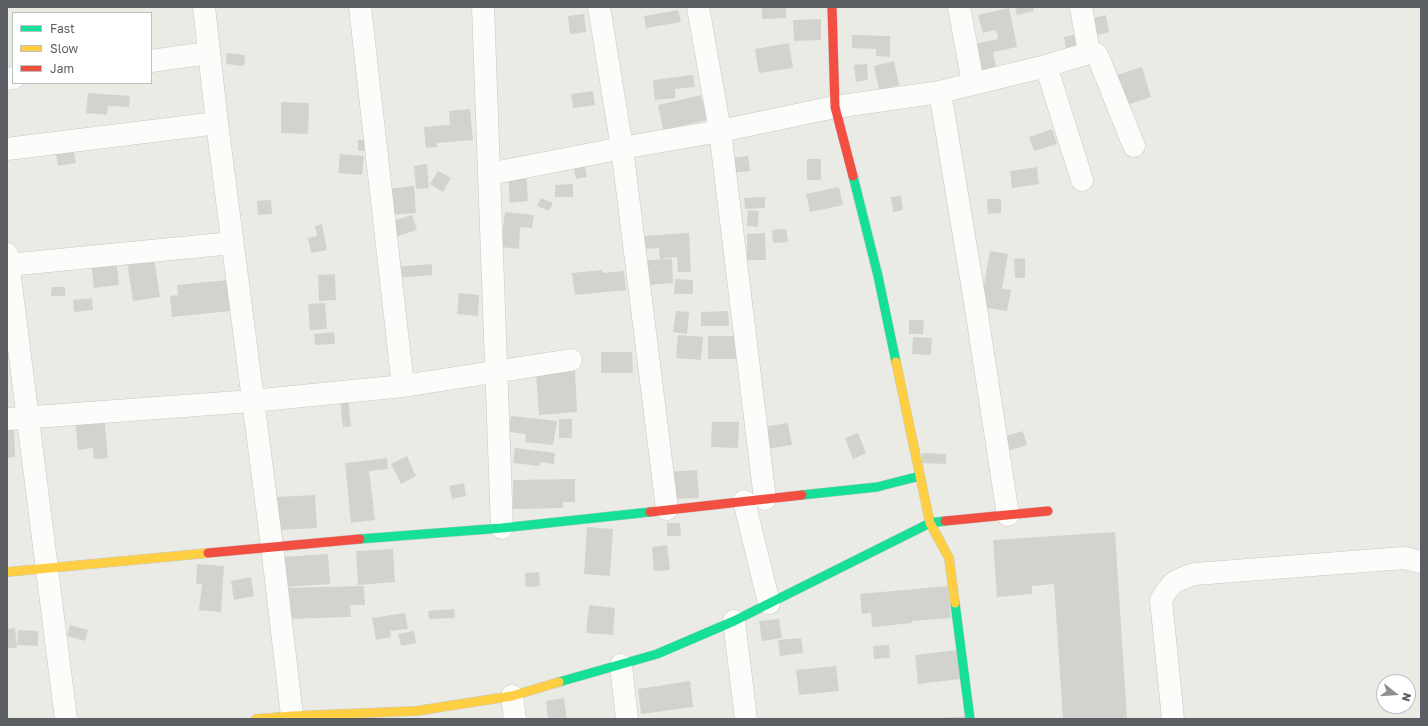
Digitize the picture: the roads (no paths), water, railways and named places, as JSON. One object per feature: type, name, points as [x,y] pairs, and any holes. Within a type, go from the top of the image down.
[{"type":"street","points":[[204,7],[208,53],[272,546],[292,716]]},
{"type":"street","points":[[360,7],[403,386]]},
{"type":"street","points":[[483,7],[502,528]]},
{"type":"street","points":[[600,7],[622,148],[667,509]]},
{"type":"street","points":[[698,7],[720,131],[754,500],[769,603]]},
{"type":"street","points":[[832,7],[835,107],[878,276],[930,523],[949,558],[970,719]]},
{"type":"street","points":[[959,7],[973,83]]},
{"type":"street","points":[[1081,7],[1089,53]]},
{"type":"street","points":[[152,61],[208,53]]},
{"type":"street","points":[[489,174],[622,148],[720,131],[835,107],[940,92],[1046,66],[1089,53],[1096,54],[1099,59],[1134,146]]},
{"type":"street","points":[[1046,66],[1082,180]]},
{"type":"street","points":[[940,92],[1008,515]]},
{"type":"street","points":[[7,149],[217,123]]},
{"type":"street","points":[[66,719],[48,570],[17,418],[8,259],[232,243]]},
{"type":"street","points":[[17,418],[252,401],[403,386],[571,360]]},
{"type":"street","points":[[7,572],[48,570],[272,546],[502,528],[877,487],[920,476]]},
{"type":"street","points":[[256,719],[292,716],[404,715],[416,711],[512,696],[656,654],[734,621],[930,523],[1048,511]]},
{"type":"street","points":[[1173,719],[1161,600],[1168,587],[1179,579],[1194,574],[1404,558],[1421,562]]},
{"type":"street","points":[[734,621],[746,719]]},
{"type":"street","points":[[621,665],[628,719]]},
{"type":"street","points":[[512,696],[515,719]]}]
